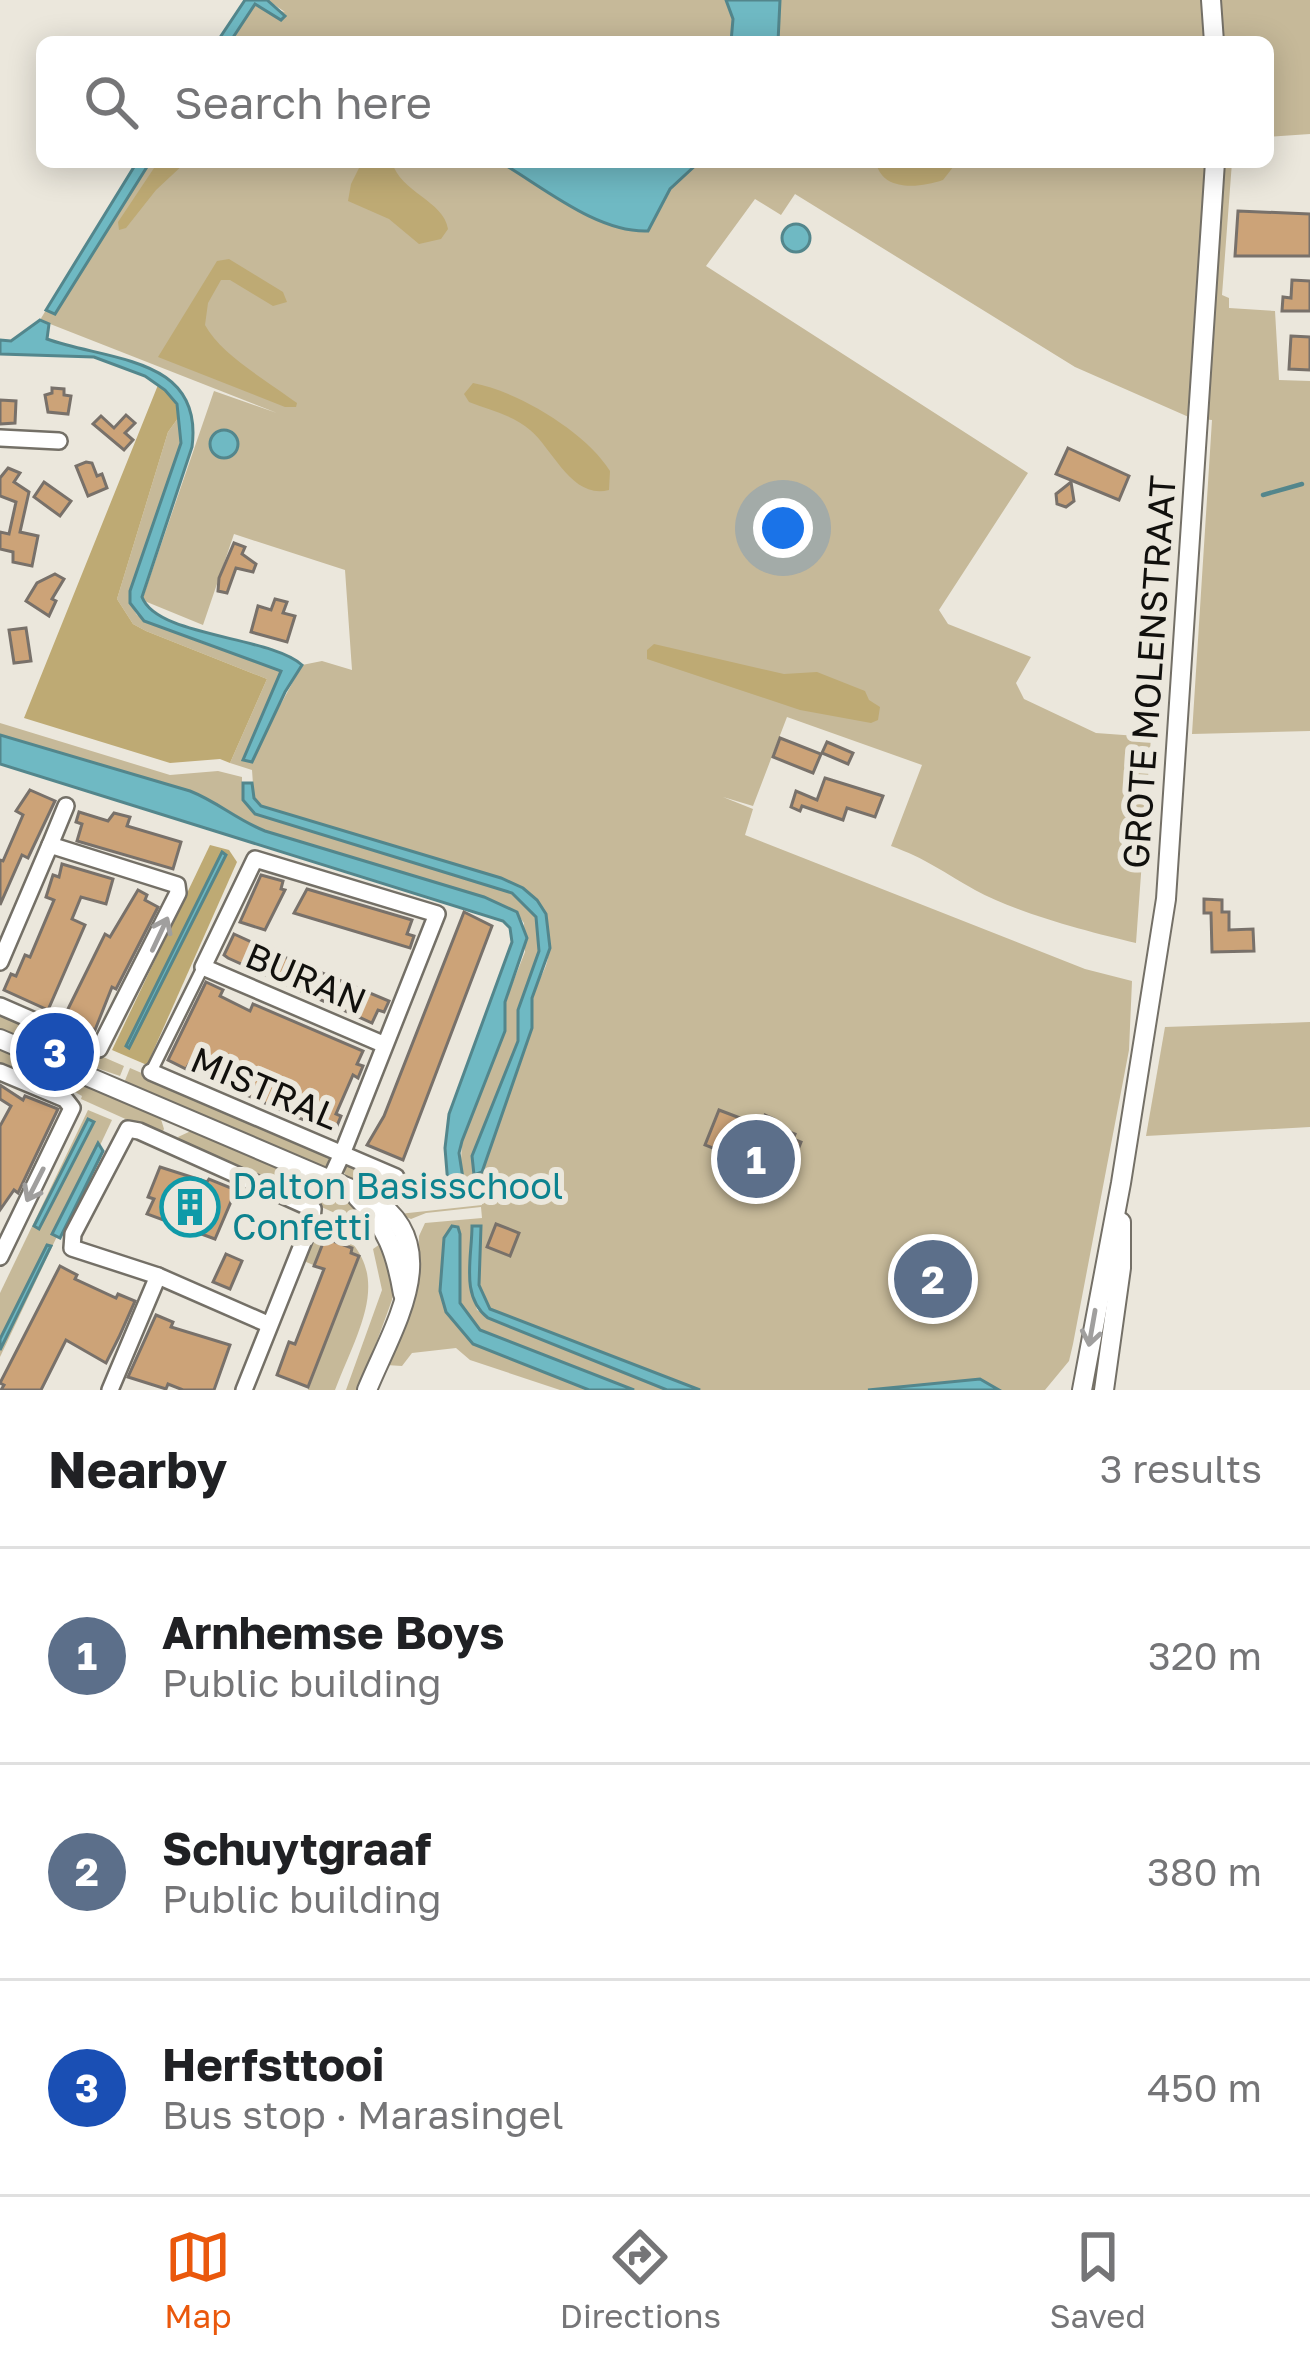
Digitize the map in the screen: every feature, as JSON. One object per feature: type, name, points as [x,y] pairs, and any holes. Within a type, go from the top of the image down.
[{"type":"street","points":[[1211,0],[1214,36]]},
{"type":"street","name":"GROTE MOLENSTRAAT","points":[[1082,1390],[1166,899],[1216,168]]},
{"type":"street","points":[[0,438],[59,441]]},
{"type":"street","points":[[0,962],[67,806]]},
{"type":"street","points":[[0,1006],[103,1044],[178,893],[177,885],[50,845]]},
{"type":"street","points":[[203,967],[255,859],[436,914],[330,1180]]},
{"type":"street","name":"BURAN","points":[[203,967],[385,1045]]},
{"type":"street","name":"MISTRAL","points":[[203,967],[152,1072],[396,1178]]},
{"type":"street","points":[[0,1039],[386,1206],[405,1231],[413,1271],[367,1390]]},
{"type":"street","points":[[0,1072],[69,1102],[71,1114],[7,1222],[0,1257]]},
{"type":"street","points":[[169,1144],[181,1118]]},
{"type":"street","points":[[244,1390],[270,1325],[312,1220],[313,1209],[128,1130],[73,1234],[72,1248],[158,1276],[270,1325]]},
{"type":"street","name":"GROTE MOLENSTRAAT","points":[[1104,1390],[1121,1268],[1121,1183]]},
{"type":"street","points":[[110,1390],[158,1276]]},
{"type":"shaded area","points":[[267,0],[1310,0],[1310,134],[1274,137],[1274,36],[234,36],[255,4],[285,12]]},
{"type":"shaded area","points":[[146,168],[1232,168],[1222,295],[1229,298],[1229,308],[1275,311],[1279,380],[1310,381],[1310,731],[1192,734],[1212,420],[1191,418],[1075,367],[795,194],[781,215],[755,199],[706,266],[1028,473],[939,610],[948,624],[1031,657],[1016,683],[1024,699],[1096,733],[1151,737],[1136,943],[1011,906],[891,846],[922,765],[787,717],[753,806],[723,797],[753,809],[745,835],[1085,969],[1132,981],[1129,1050],[1073,1344],[1069,1361],[1045,1390],[999,1390],[980,1380],[868,1390],[700,1390],[490,1309],[479,1285],[481,1227],[472,1227],[470,1279],[477,1310],[667,1390],[634,1390],[483,1332],[589,1390],[560,1390],[470,1360],[456,1348],[412,1353],[402,1366],[386,1365],[418,1274],[419,1236],[425,1223],[482,1218],[481,1207],[411,1219],[399,1214],[482,1205],[481,1199],[459,1200],[462,1141],[505,1031],[505,1002],[525,952],[524,923],[516,912],[484,897],[265,831],[190,791],[0,735],[0,723],[170,775],[218,771],[242,777],[242,790],[255,814],[512,893],[536,917],[539,951],[518,1010],[518,1041],[472,1156],[482,1172],[533,994],[547,962],[546,922],[525,892],[501,878],[261,806],[254,798],[252,770],[230,763],[267,679],[146,631],[133,624],[117,599],[168,432],[181,414],[181,443],[130,591],[130,603],[137,615],[281,671],[249,763],[302,665],[322,661],[352,670],[345,570],[234,534],[203,625],[142,600],[214,391],[277,413],[40,320],[46,310],[56,314]],"holes":[[[457,1227],[460,1303],[479,1330],[446,1312]]]},
{"type":"shaded area","points":[[154,168],[180,168],[126,228],[119,230],[118,222]]},
{"type":"shaded area","points":[[359,168],[395,168],[439,211],[448,229],[441,239],[419,244],[389,219],[348,201]]},
{"type":"shaded area","points":[[878,168],[952,168],[943,180],[913,186],[894,183]]},
{"type":"shaded area","points":[[229,259],[283,292],[287,302],[273,306],[230,280],[221,280],[208,303],[205,325],[234,357],[297,403],[296,407],[285,407],[158,357],[217,261]]},
{"type":"shaded area","points":[[473,383],[510,395],[568,428],[610,471],[609,490],[584,488],[523,425],[469,402],[464,394]]},
{"type":"shaded area","points":[[158,385],[181,414],[168,432],[117,599],[133,624],[146,631],[267,679],[230,763],[220,759],[170,763],[24,718]]},
{"type":"shaded area","points":[[654,644],[784,674],[817,672],[865,691],[880,707],[878,720],[871,723],[800,710],[647,659],[647,650]]},
{"type":"shaded area","points":[[210,845],[229,850],[237,862],[147,1065],[112,1050]]},
{"type":"shaded area","points":[[0,1012],[124,1066],[120,1076],[79,1062],[36,1037],[27,1043],[0,1031]]},
{"type":"shaded area","points":[[1310,1022],[1310,1127],[1146,1136],[1165,1027]]},
{"type":"shaded area","points":[[0,1051],[34,1061],[32,1068],[74,1086],[71,1092],[4,1063],[0,1067]]},
{"type":"shaded area","points":[[130,1068],[329,1154],[328,1165],[322,1168],[124,1083]]},
{"type":"shaded area","points":[[75,1079],[160,1116],[161,1135],[81,1099],[75,1092]]},
{"type":"shaded area","points":[[88,1110],[112,1120],[0,1357],[0,1293]]},
{"type":"shaded area","points":[[193,1130],[311,1180],[373,1222],[357,1230],[308,1201],[306,1194],[193,1146],[187,1149],[178,1137]]},
{"type":"shaded area","points":[[351,1163],[412,1189],[415,1199],[392,1206],[345,1179],[344,1167]]},
{"type":"shaded area","points":[[321,1217],[345,1236],[360,1255],[367,1275],[363,1317],[335,1390],[308,1390],[350,1281],[304,1261]]},
{"type":"shaded area","points":[[383,1242],[394,1288],[392,1300],[359,1390],[346,1390],[382,1290],[373,1249]]},
{"type":"water","points":[[245,0],[267,0],[285,16],[281,20],[255,4],[234,36],[221,36]]},
{"type":"water","points":[[726,0],[780,0],[778,36],[732,36],[733,19]]},
{"type":"water","points":[[133,168],[146,168],[55,314],[46,310]]},
{"type":"water","points":[[509,168],[693,168],[670,189],[648,231],[609,225]]},
{"type":"water","points":[[796,224],[806,228],[810,238],[806,248],[796,252],[786,248],[782,238],[786,228]]},
{"type":"water","points":[[40,320],[49,324],[47,339],[147,367],[183,395],[192,417],[192,447],[142,597],[169,620],[287,655],[302,665],[252,762],[243,760],[281,671],[144,621],[130,603],[130,591],[181,443],[177,404],[145,376],[94,357],[0,354],[0,340],[11,341]]},
{"type":"water","points":[[224,430],[234,434],[238,444],[234,454],[224,458],[214,454],[210,444],[214,434]]},
{"type":"water","points":[[0,735],[190,791],[265,831],[484,897],[517,912],[527,938],[505,1002],[505,1031],[462,1141],[464,1185],[459,1192],[452,1192],[448,1185],[449,1114],[512,942],[510,928],[503,921],[0,764]]},
{"type":"water","points":[[243,783],[252,783],[254,798],[261,806],[501,878],[523,888],[546,914],[550,948],[532,998],[532,1028],[482,1172],[474,1175],[472,1156],[518,1041],[518,1010],[539,951],[536,917],[512,893],[255,814],[243,800]]},
{"type":"water","points":[[222,852],[226,855],[129,1048],[126,1046]]},
{"type":"water","points":[[88,1119],[94,1122],[39,1229],[34,1226]]},
{"type":"water","points":[[98,1143],[103,1151],[60,1238],[52,1234]]},
{"type":"water","points":[[452,1226],[460,1234],[460,1303],[480,1330],[634,1390],[589,1390],[473,1344],[446,1312],[440,1291],[444,1238]]},
{"type":"water","points":[[472,1226],[481,1226],[479,1285],[490,1309],[700,1390],[667,1390],[488,1318],[471,1288]]},
{"type":"water","points":[[47,1245],[51,1246],[0,1350],[0,1339]]},
{"type":"water","points":[[980,1379],[999,1390],[868,1390]]},
{"type":"building","points":[[1238,211],[1310,214],[1310,256],[1235,256]]},
{"type":"building","points":[[1292,280],[1310,281],[1310,311],[1282,311],[1283,297],[1291,298]]},
{"type":"building","points":[[1291,336],[1310,337],[1310,370],[1289,369]]},
{"type":"building","points":[[52,388],[64,389],[64,395],[71,396],[68,414],[48,412],[45,395]]},
{"type":"building","points":[[0,400],[16,401],[15,423],[0,424]]},
{"type":"building","points":[[126,415],[135,423],[125,433],[133,440],[124,450],[93,424],[101,416],[114,428]]},
{"type":"building","points":[[1068,448],[1129,476],[1119,500],[1056,474]]},
{"type":"building","points":[[92,463],[97,476],[102,474],[107,488],[88,496],[76,466]]},
{"type":"building","points":[[8,468],[20,473],[14,482],[29,492],[20,532],[38,536],[32,566],[13,562],[13,552],[0,549],[0,532],[9,534],[16,502],[0,496],[0,478]]},
{"type":"building","points":[[44,482],[71,501],[60,516],[34,497]]},
{"type":"building","points":[[1071,482],[1074,501],[1066,507],[1057,504],[1056,494]]},
{"type":"building","points":[[234,543],[245,547],[242,554],[256,564],[253,572],[236,568],[227,593],[218,591],[219,578]]},
{"type":"building","points":[[55,574],[64,579],[52,599],[56,601],[49,616],[26,601],[37,583]]},
{"type":"building","points":[[275,599],[287,602],[283,613],[295,616],[287,642],[251,632],[258,606],[271,610]]},
{"type":"building","points":[[26,628],[31,661],[14,663],[9,630]]},
{"type":"building","points":[[780,738],[821,754],[813,773],[773,757]]},
{"type":"building","points":[[827,742],[853,753],[848,764],[822,753]]},
{"type":"building","points":[[825,778],[883,796],[875,817],[847,808],[843,820],[802,806],[800,811],[791,807],[796,791],[817,800]]},
{"type":"building","points":[[30,790],[55,801],[28,858],[22,855],[0,905],[0,860],[23,815],[16,811]]},
{"type":"building","points":[[79,812],[108,821],[114,813],[130,817],[127,826],[181,842],[173,869],[77,841],[82,824],[76,822]]},
{"type":"building","points":[[62,864],[113,879],[106,904],[81,897],[72,919],[85,925],[48,1010],[4,990],[25,955],[30,957],[54,900],[46,897],[53,875],[59,877]]},
{"type":"building","points":[[261,875],[283,881],[281,889],[285,890],[265,930],[240,922]]},
{"type":"building","points":[[307,889],[412,920],[407,934],[414,936],[410,948],[294,913]]},
{"type":"building","points":[[138,890],[158,907],[116,989],[112,987],[95,1030],[64,1017],[105,934],[110,937]]},
{"type":"building","points":[[1204,899],[1222,900],[1222,912],[1229,912],[1229,930],[1253,929],[1254,951],[1212,952],[1211,913],[1204,913]]},
{"type":"building","points":[[464,912],[492,926],[403,1160],[367,1145],[384,1116]]},
{"type":"building","points":[[234,934],[275,958],[277,954],[389,1001],[384,1012],[378,1010],[372,1023],[228,958],[224,955]]},
{"type":"building","points":[[206,982],[223,990],[220,996],[250,1011],[253,1004],[363,1051],[357,1064],[363,1066],[358,1078],[353,1075],[336,1114],[341,1116],[334,1133],[212,1080],[214,1076],[189,1064],[186,1069],[168,1060]]},
{"type":"building","points":[[0,1085],[23,1100],[25,1096],[58,1109],[18,1193],[14,1190],[0,1210],[0,1126],[11,1106],[0,1099]]},
{"type":"building","points":[[719,1110],[761,1126],[765,1115],[774,1119],[772,1125],[795,1134],[793,1139],[801,1142],[787,1177],[705,1145]]},
{"type":"building","name":"Dalton Basisschool Confetti","points":[[160,1167],[236,1190],[215,1239],[147,1214]]},
{"type":"building","points":[[496,1224],[519,1233],[510,1256],[487,1247]]},
{"type":"building","points":[[325,1238],[352,1248],[351,1253],[359,1256],[308,1387],[277,1375],[289,1342],[295,1344],[324,1269],[314,1266]]},
{"type":"building","points":[[226,1254],[242,1261],[230,1289],[213,1282]]},
{"type":"building","points":[[937,1262],[959,1271],[944,1311],[923,1299]]},
{"type":"building","points":[[60,1266],[77,1275],[75,1279],[116,1298],[118,1294],[135,1301],[119,1337],[106,1363],[66,1340],[41,1390],[1,1390],[4,1385],[0,1383]]},
{"type":"building","points":[[156,1315],[173,1322],[171,1327],[230,1345],[214,1390],[183,1390],[168,1384],[166,1389],[128,1377]]},
{"type":"waterway","points":[[1263,495],[1302,484]]},
{"type":"place","name":"Herfsttooi","points":[[55,1052]]},
{"type":"place","name":"Arnhemse Boys","points":[[756,1159]]},
{"type":"place","name":"Dalton Basisschool Confetti","points":[[190,1207]]},
{"type":"place","name":"Schuytgraaf","points":[[933,1279]]}]
